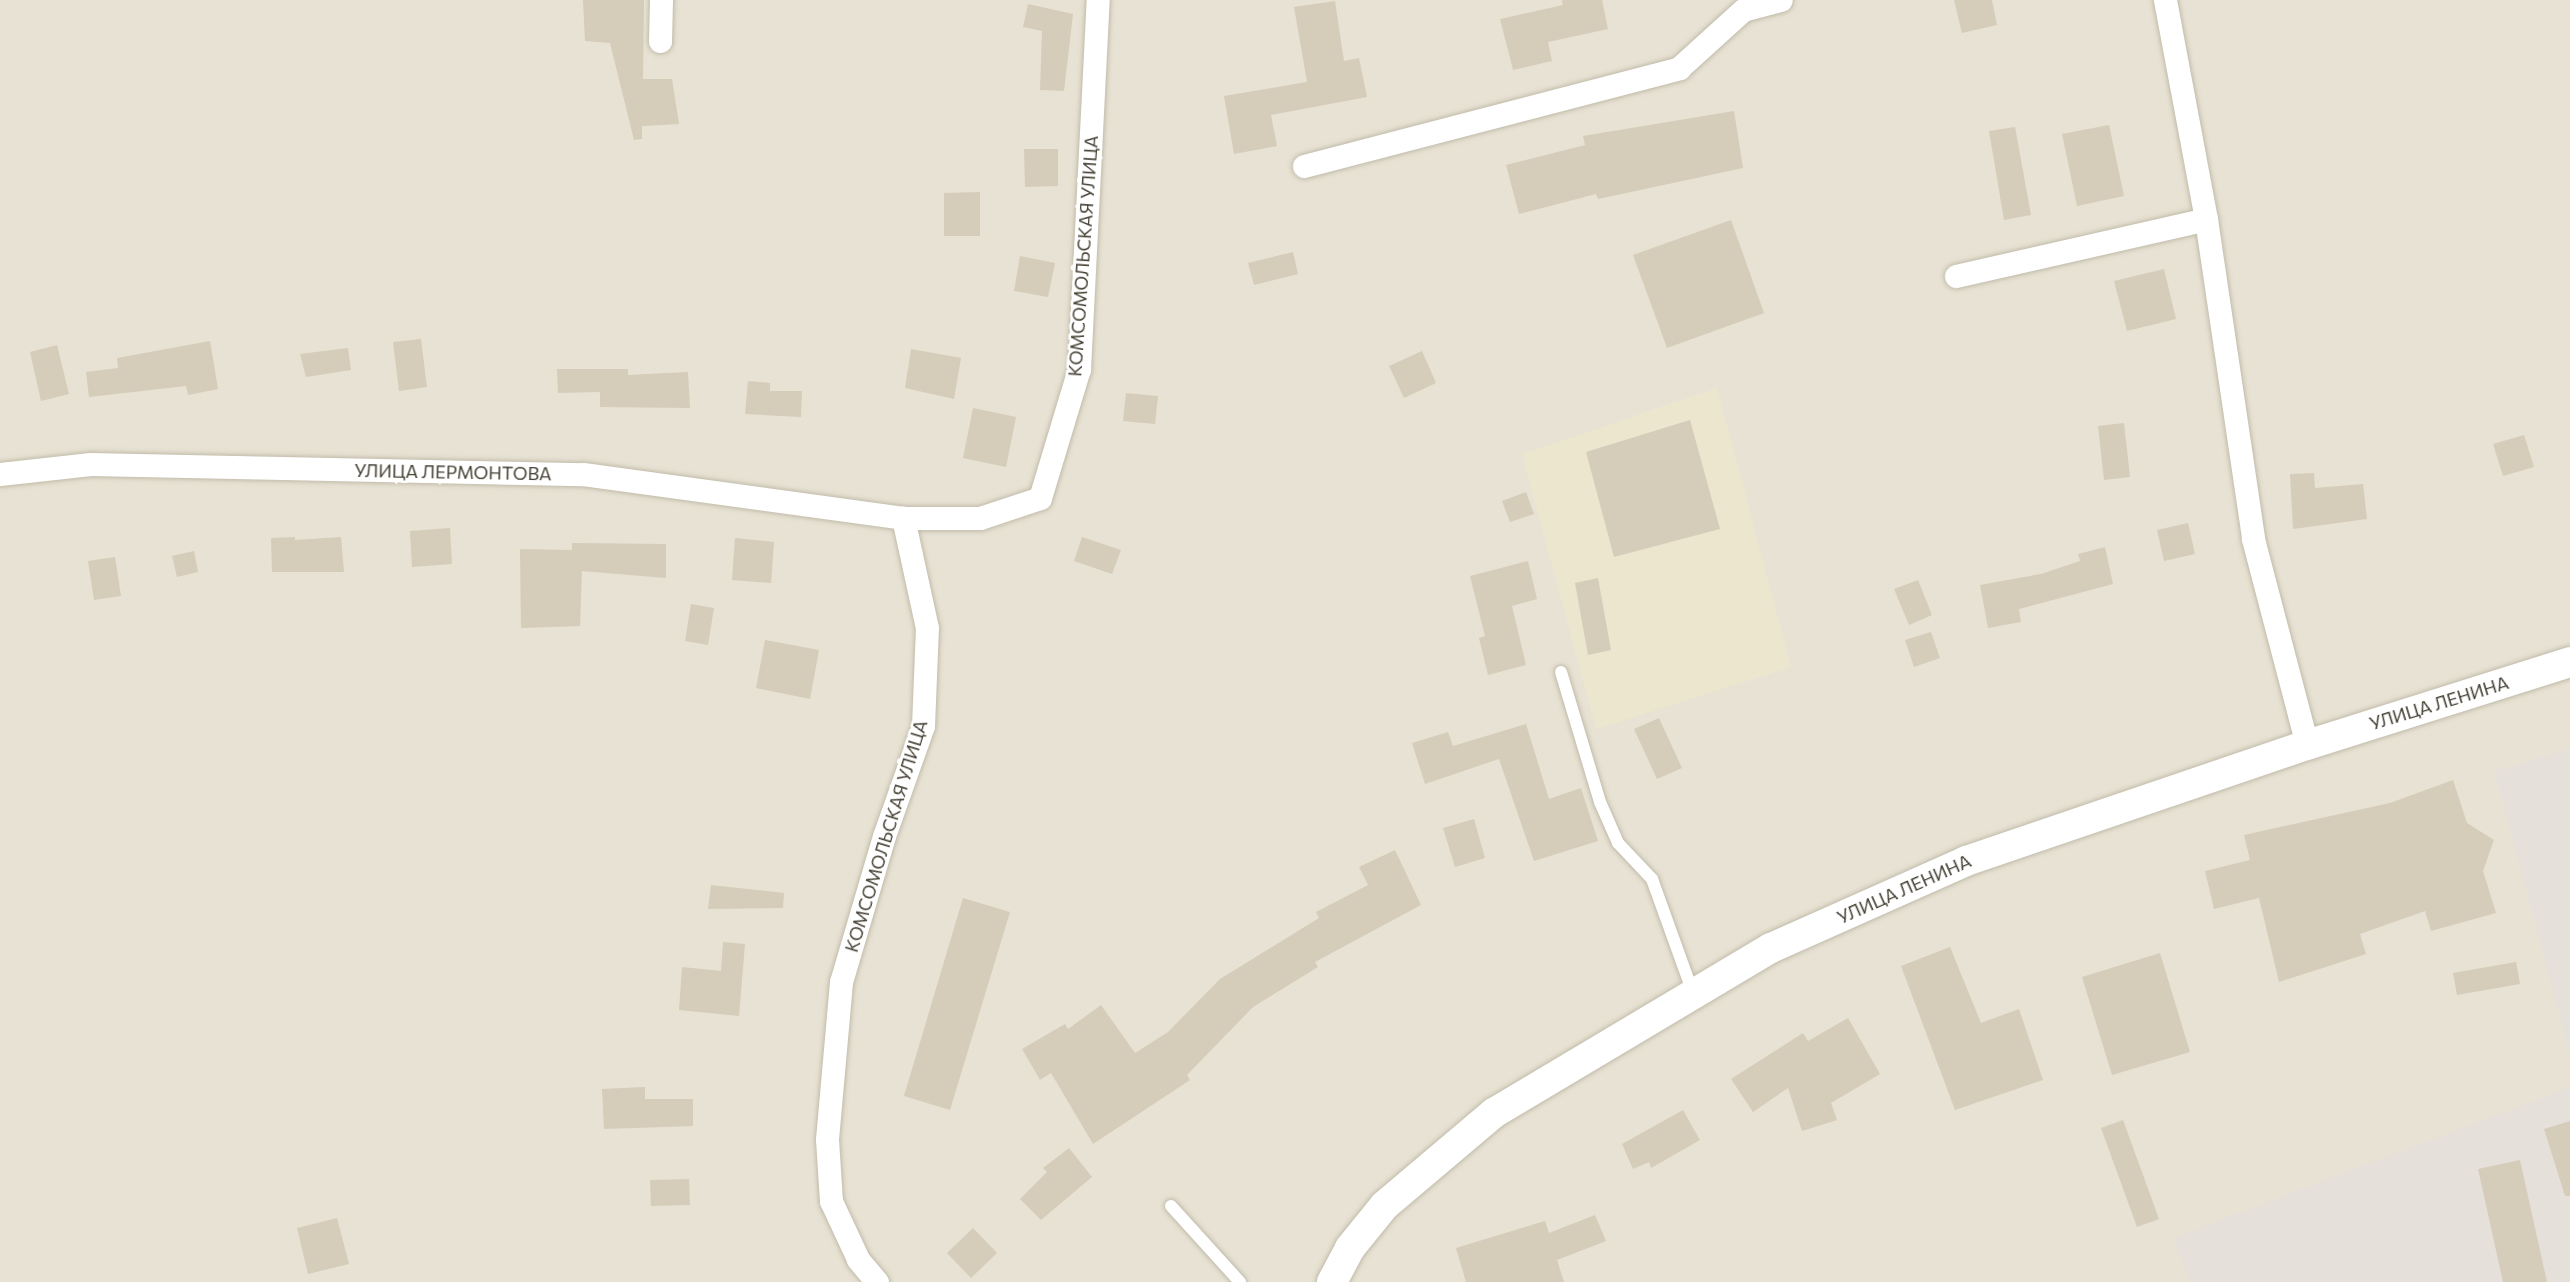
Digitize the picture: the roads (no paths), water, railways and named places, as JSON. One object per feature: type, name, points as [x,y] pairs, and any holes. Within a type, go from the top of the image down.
[{"type":"street","points":[[660,41],[661,0]]},
{"type":"street","name":"КОМСОМОЛЬСКАЯ УЛИЦА","points":[[877,1282],[858,1259],[831,1201],[827,1139],[841,982],[884,835],[923,726],[927,628],[903,518],[981,518],[1040,498],[1079,369],[1098,0]]},
{"type":"street","points":[[1304,166],[1679,68],[1743,10],[1781,0]]},
{"type":"street","points":[[2165,0],[2206,219],[2253,539],[2307,745]]},
{"type":"street","points":[[1956,276],[2206,219]]},
{"type":"street","name":"УЛИЦА ЛЕРМОНТОВА","points":[[0,474],[90,464],[583,474],[903,518]]},
{"type":"street","name":"УЛИЦА ЛЕНИНА","points":[[1332,1282],[1350,1248],[1385,1205],[1494,1113],[1771,948],[1966,861],[2307,745],[2570,662]]},
{"type":"lane","points":[[1562,672],[1600,802],[1618,843],[1652,879],[1693,994]]},
{"type":"lane","points":[[1171,1206],[1240,1282]]}]
